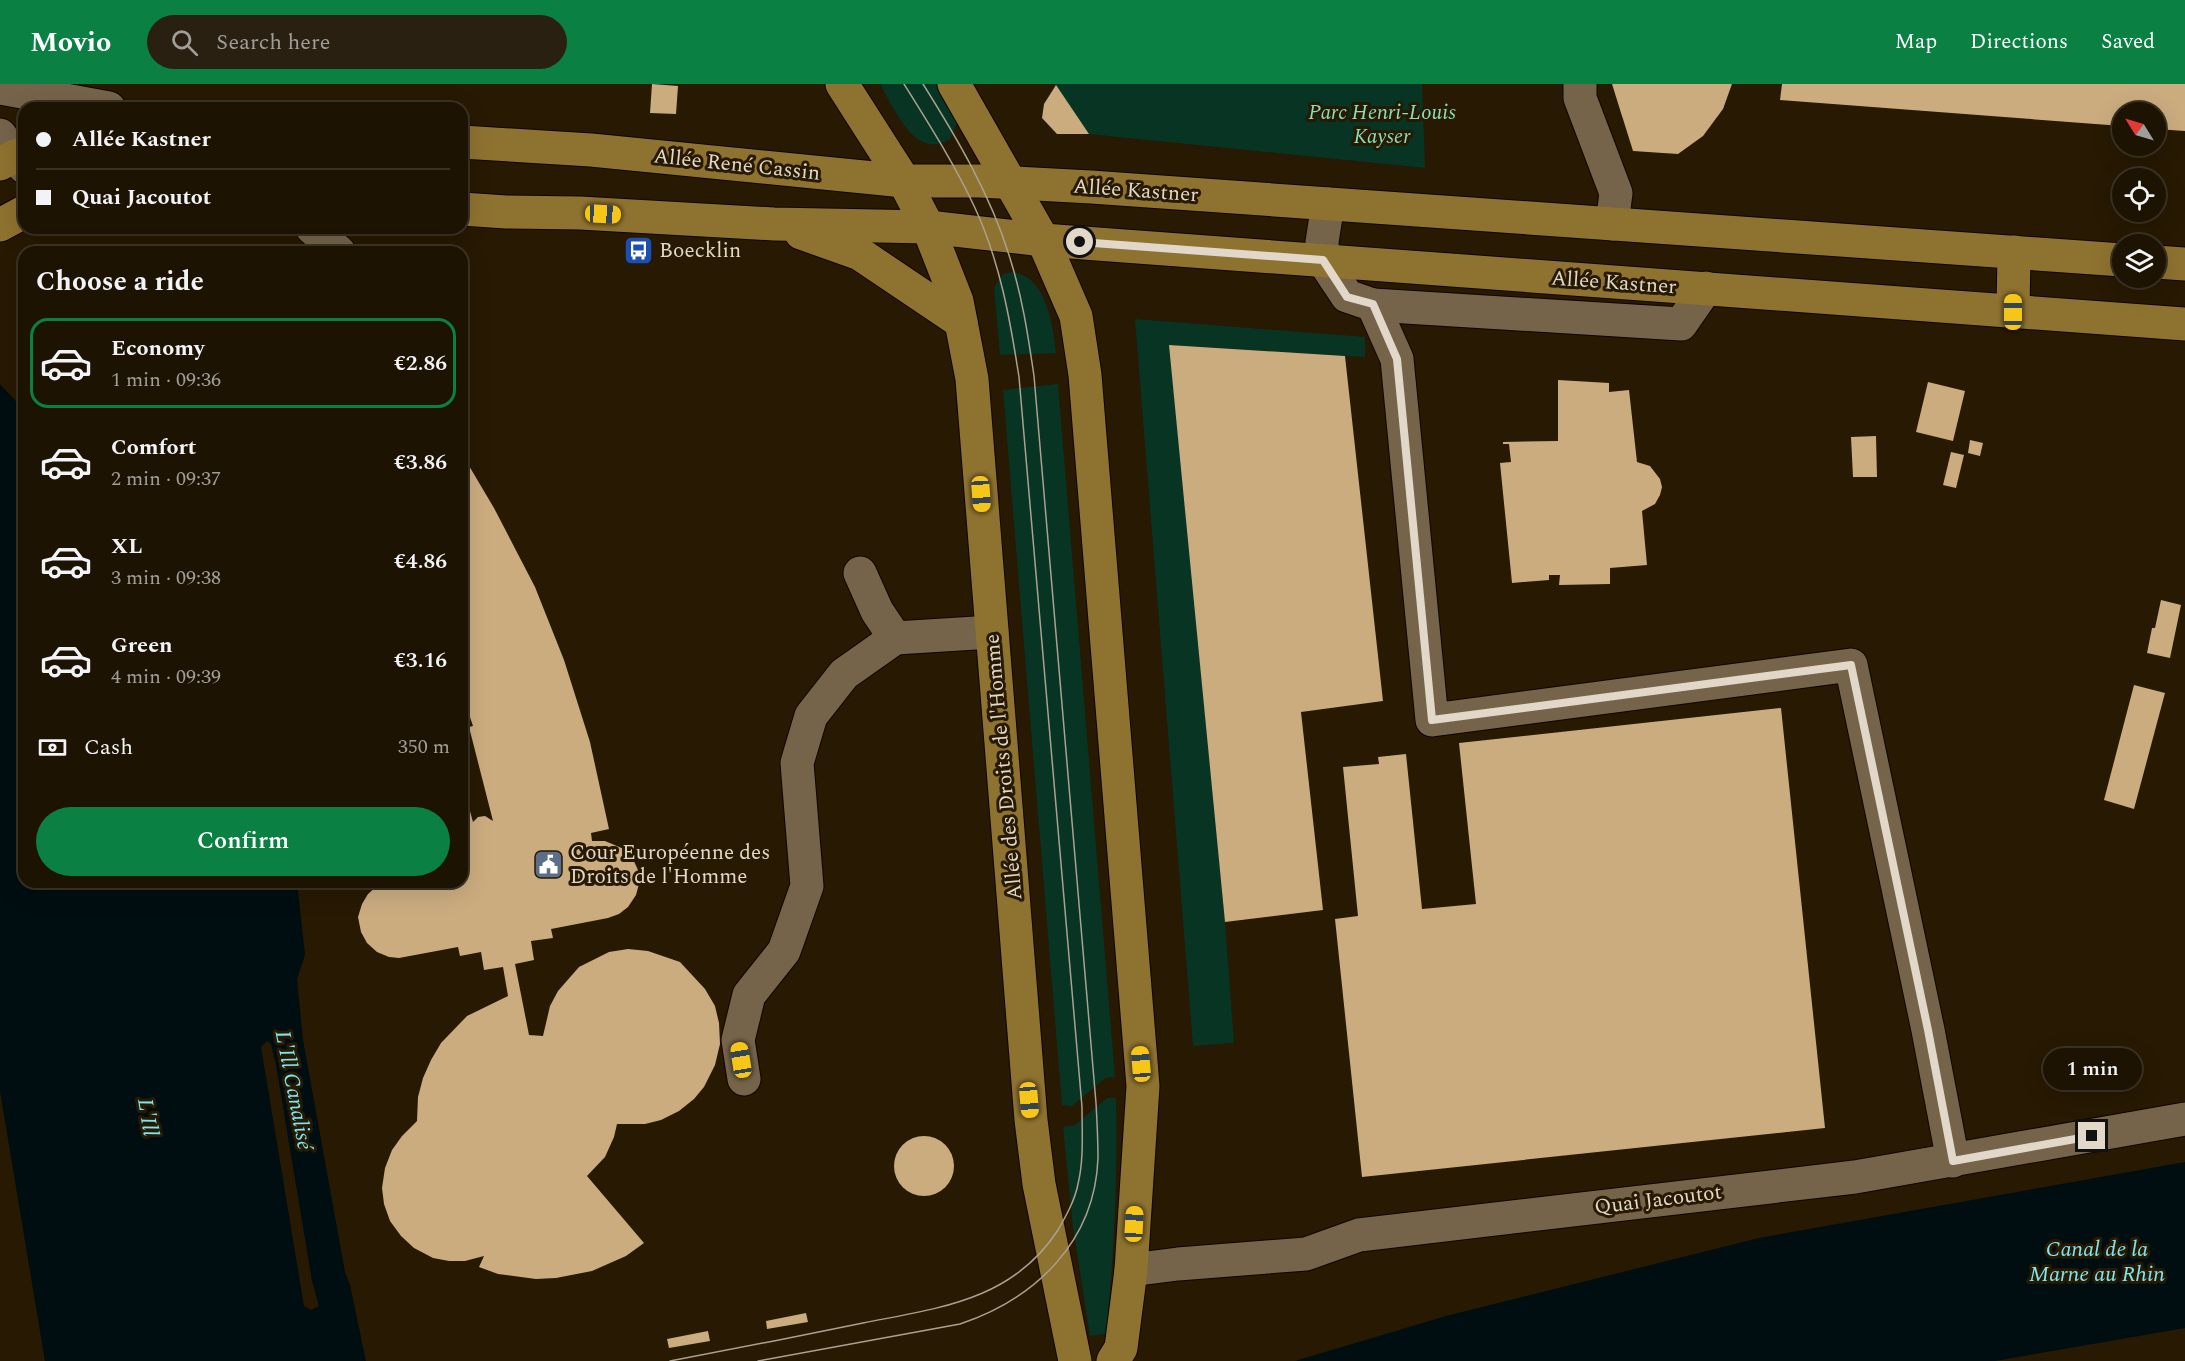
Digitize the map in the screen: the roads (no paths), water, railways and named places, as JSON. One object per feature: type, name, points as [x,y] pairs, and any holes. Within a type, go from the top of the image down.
[{"type":"main road","name":"Allée des Droits de l'Homme","points":[[842,84],[904,181],[928,227],[957,301],[972,379],[1032,1124],[1039,1184],[1075,1361]]},
{"type":"main road","points":[[954,84],[1043,240],[1076,316],[1085,375],[1143,1086],[1131,1270],[1121,1348],[1113,1361]]},
{"type":"main road","name":"Allée René Cassin","points":[[468,142],[591,150],[904,181],[1011,183]]},
{"type":"main road","name":"Allée Kastner","points":[[1011,183],[2112,259]]},
{"type":"main road","points":[[468,209],[774,224],[928,227],[1043,240]]},
{"type":"main road","points":[[0,225],[18,215]]},
{"type":"main road","points":[[774,224],[860,254],[961,322]]},
{"type":"main road","name":"Allée Kastner","points":[[1043,240],[2185,324]]},
{"type":"main road","points":[[2013,312],[2014,252]]},
{"type":"main road","points":[[2166,263],[2185,264]]},
{"type":"street","points":[[1580,84],[1581,98],[1616,194],[1612,224]]},
{"type":"street","points":[[0,88],[76,102]]},
{"type":"street","points":[[1328,204],[1322,242],[1323,260],[1347,297],[1373,304],[1681,324],[1706,288]]},
{"type":"street","points":[[324,234],[341,243]]},
{"type":"street","points":[[1373,304],[1397,359],[1432,720],[1851,665],[1928,1030],[1953,1161]]},
{"type":"street","points":[[1397,359],[1429,308]]},
{"type":"street","points":[[860,573],[877,611],[895,638]]},
{"type":"street","points":[[744,1079],[738,1040],[749,995],[784,951],[807,886],[797,763],[811,716],[844,674],[895,638],[992,632]]},
{"type":"street","name":"Quai Jacoutot","points":[[1131,1270],[1306,1254],[1359,1235],[1855,1177],[2185,1119]]},
{"type":"water","points":[[0,384],[18,404],[18,888],[298,888],[305,955],[297,979],[303,1040],[345,1272],[350,1285],[366,1361],[45,1361],[0,1091]],"holes":[[[267,1041],[271,1044],[312,1281],[319,1306],[311,1310],[304,1306],[261,1047]]]},
{"type":"water","name":"Canal de la Marne au Rhin","points":[[2185,1162],[2185,1328],[1995,1361],[1295,1361],[1446,1316],[1759,1238]]},
{"type":"tram line","points":[[670,1361],[946,1306],[996,1287],[1019,1272],[1039,1254],[1058,1230],[1077,1190],[1080,1175],[1082,1107],[1016,355],[998,270],[984,228],[950,160],[904,84]]},
{"type":"tram line","points":[[758,1361],[960,1324],[1013,1299],[1036,1283],[1073,1241],[1086,1216],[1094,1188],[1098,1158],[1096,1103],[1034,376],[1029,345],[1014,270],[1001,232],[960,146],[923,84]]},
{"type":"place","name":"Boecklin","points":[[638,250]]},
{"type":"place","name":"Cour Européenne des Droits de l'Homme","points":[[549,864]]},
{"type":"park label","name":"Parc Henri-Louis Kayser","points":[[1382,124]]},
{"type":"water label","name":"L'Ill Canalisé","points":[[295,1090]]},
{"type":"water label","name":"L'Ill","points":[[149,1117]]}]
